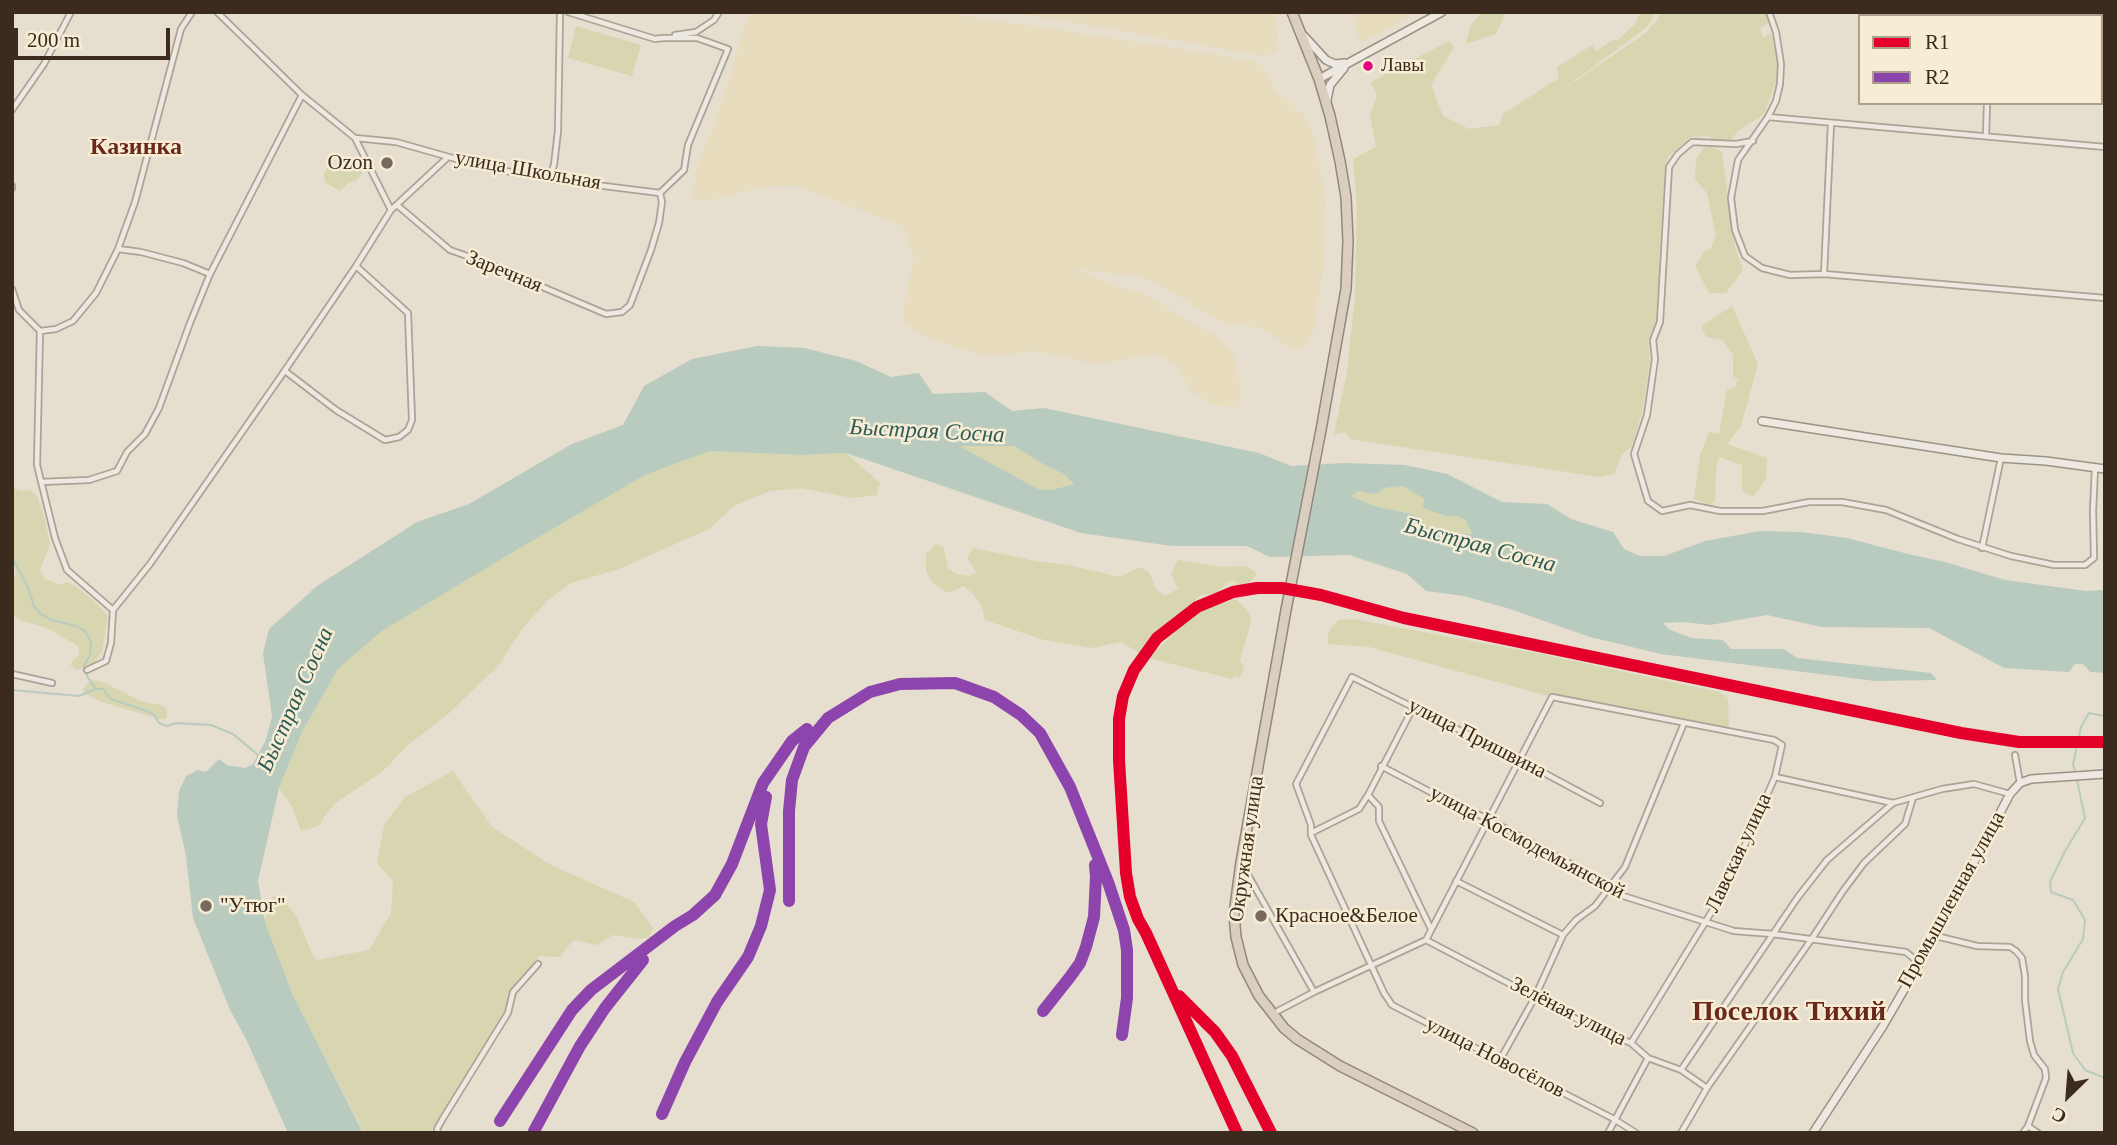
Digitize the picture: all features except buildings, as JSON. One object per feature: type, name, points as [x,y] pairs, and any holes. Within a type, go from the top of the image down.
[{"type":"highway","name":"Окружная улица","points":[[1292,12],[1327,104],[1346,197],[1346,289],[1241,862],[1234,914],[1238,950],[1251,982],[1272,1014],[1297,1039],[1467,1131]]},
{"type":"street","points":[[12,110],[44,64],[71,12]]},
{"type":"street","points":[[40,331],[56,329],[73,321],[96,293],[118,249],[135,202],[181,29],[192,12]]},
{"type":"street","points":[[217,12],[302,95],[355,138],[391,210]]},
{"type":"street","points":[[549,178],[554,165],[558,131],[560,12]]},
{"type":"street","points":[[568,12],[655,39],[696,32],[714,20],[719,12]]},
{"type":"street","points":[[1319,79],[1442,12]]},
{"type":"street","points":[[1769,12],[1776,32],[1781,64],[1780,84],[1768,117],[1738,160],[1731,198],[1735,230],[1745,256],[1762,268],[1790,275],[1824,274],[2105,298]]},
{"type":"street","points":[[1301,33],[1326,60],[1335,64],[1348,63]]},
{"type":"street","points":[[660,193],[684,170],[688,145],[728,49],[697,38],[664,38]]},
{"type":"street","points":[[1327,104],[1330,85],[1348,63]]},
{"type":"street","points":[[41,482],[89,480],[117,471],[127,452],[145,434],[159,408],[210,274],[302,95]]},
{"type":"street","points":[[1986,136],[1987,105]]},
{"type":"street","points":[[1768,117],[2105,147]]},
{"type":"street","points":[[1824,274],[1831,124]]},
{"type":"street","name":"улица Школьная","points":[[355,138],[396,142],[488,168],[660,193]]},
{"type":"street","points":[[1753,141],[1736,144],[1692,142],[1678,154],[1669,167],[1660,322],[1653,340],[1655,359],[1647,415],[1634,453],[1648,501],[1662,510],[1690,505],[1720,511],[1763,511],[1810,502],[1842,502],[1886,510],[1982,548],[2054,565],[2085,565],[2094,558],[2095,468]]},
{"type":"street","points":[[87,670],[106,661],[111,643],[113,610],[150,564],[285,371],[391,210],[448,157]]},
{"type":"street","name":"Заречная","points":[[397,205],[450,250],[606,314],[622,312],[630,305],[659,223],[662,202],[660,193]]},
{"type":"street","points":[[118,249],[183,263],[210,274]]},
{"type":"street","points":[[285,371],[336,410],[385,440],[399,437],[408,430],[412,420],[408,313],[356,266]]},
{"type":"street","points":[[12,289],[19,310],[40,331],[37,465],[55,538],[66,570],[113,610]]},
{"type":"street","points":[[1762,421],[2001,457],[2105,469]]},
{"type":"street","points":[[1982,548],[2001,457]]},
{"type":"street","points":[[12,674],[52,683]]},
{"type":"street","name":"улица Пришвина","points":[[1352,677],[1600,803]]},
{"type":"street","name":"улица Новосёлов","points":[[1352,677],[1296,784],[1311,825],[1311,833],[1384,993],[1392,1005],[1614,1119],[1636,1133]]},
{"type":"street","points":[[1272,1014],[1426,940],[1552,697],[1684,723],[1625,867],[1595,906],[1576,920],[1563,935],[1535,997],[1500,1060]]},
{"type":"street","points":[[1311,833],[1359,809],[1414,708]]},
{"type":"street","name":"Лавская улица","points":[[1631,1043],[1725,890],[1775,777],[1783,745],[1774,740],[1684,723]]},
{"type":"street","points":[[2015,755],[2020,783],[2031,779],[2105,774]]},
{"type":"street","name":"улица Космодемьянской","points":[[1381,766],[1611,886],[1617,894],[1734,931],[1906,952],[1919,963]]},
{"type":"street","points":[[1775,777],[1893,803],[1942,789],[1974,784],[2010,794]]},
{"type":"street","name":"Промышленная улица","points":[[1813,1133],[1883,1026],[1935,936],[2010,794],[2020,783]]},
{"type":"street","points":[[1367,795],[1379,807],[1379,821],[1431,928]]},
{"type":"street","points":[[1681,1133],[1707,1088],[1843,891],[1864,863],[1905,824],[1913,798]]},
{"type":"street","points":[[1681,1070],[1798,897],[1827,860],[1893,803]]},
{"type":"street","points":[[1241,862],[1314,992]]},
{"type":"street","points":[[1456,881],[1563,935]]},
{"type":"street","points":[[1935,936],[1978,946],[2010,947],[2022,958],[2030,1041],[2034,1055],[2045,1069],[2046,1078],[2023,1133]]},
{"type":"street","name":"Зелёная улица","points":[[1426,940],[1594,1028],[1631,1043],[1648,1058],[1681,1070],[1707,1088]]},
{"type":"street","points":[[438,1133],[442,1120],[508,1013],[513,992],[538,964]]},
{"type":"street","points":[[1608,1133],[1648,1058]]},
{"type":"street","points":[[2028,1126],[2038,1133]]},
{"type":"shaded area","points":[[750,12],[940,12],[1214,54],[1254,62],[1266,69],[1273,88],[1304,116],[1312,130],[1326,202],[1324,263],[1314,331],[1305,347],[1294,350],[1261,328],[1222,322],[1157,284],[1135,276],[1075,269],[1117,287],[1144,294],[1215,336],[1233,353],[1241,391],[1238,407],[1217,406],[1191,391],[1178,366],[1158,354],[1095,364],[1037,351],[990,356],[917,333],[904,323],[904,306],[914,256],[902,226],[795,185],[763,187],[706,201],[692,199],[698,162],[713,128]]},
{"type":"shaded area","points":[[1010,12],[1274,12],[1278,29],[1277,52],[1265,56]]},
{"type":"shaded area","points":[[1352,12],[1416,12],[1360,42]]},
{"type":"green space","points":[[1506,12],[1496,34],[1466,44],[1470,26],[1481,13]]},
{"type":"green space","points":[[1641,12],[1656,12],[1647,27],[1554,96],[1647,32],[1659,17],[1659,12],[1766,12],[1769,23],[1760,28],[1763,38],[1771,33],[1777,56],[1778,77],[1764,114],[1738,131],[1731,140],[1710,140],[1711,136],[1690,137],[1669,156],[1665,166],[1656,322],[1648,340],[1650,362],[1642,413],[1632,446],[1622,455],[1614,474],[1599,477],[1350,439],[1346,432],[1334,434],[1347,372],[1355,296],[1357,208],[1353,159],[1376,147],[1370,115],[1377,96],[1371,82],[1449,41],[1454,47],[1431,85],[1443,116],[1469,129],[1499,125],[1503,114],[1559,78],[1557,67],[1592,45],[1596,51],[1613,40],[1618,40],[1634,25]]},
{"type":"green space","points":[[576,26],[641,45],[632,76],[568,58]]},
{"type":"green space","points":[[1704,147],[1712,147],[1722,152],[1735,247],[1743,270],[1726,293],[1709,293],[1695,266],[1705,251],[1711,248],[1716,235],[1707,193],[1695,179],[1696,159]]},
{"type":"green space","points":[[356,161],[361,166],[362,174],[357,180],[340,191],[325,182],[324,174],[327,168]]},
{"type":"green space","points":[[1732,306],[1758,364],[1741,426],[1727,444],[1767,458],[1766,479],[1753,497],[1742,491],[1742,465],[1719,457],[1715,500],[1710,505],[1694,499],[1700,455],[1709,432],[1719,434],[1727,390],[1735,387],[1738,379],[1733,376],[1733,354],[1722,340],[1706,337],[1701,326]]},
{"type":"green space","points":[[958,446],[1014,446],[1075,483],[1051,490],[1038,489]]},
{"type":"green space","points":[[710,451],[802,455],[846,453],[880,483],[877,495],[852,498],[802,488],[770,491],[734,506],[709,529],[619,569],[571,583],[547,601],[522,629],[499,665],[447,715],[410,743],[382,772],[337,802],[319,826],[301,831],[292,806],[279,788],[302,732],[338,669],[382,631],[520,548],[645,475]]},
{"type":"green space","points":[[1403,486],[1446,516],[1458,516],[1466,521],[1472,534],[1429,529],[1415,515],[1371,505],[1350,496],[1359,491],[1373,494],[1385,488]]},
{"type":"green space","points":[[12,487],[20,491],[30,490],[37,496],[50,544],[40,570],[45,579],[60,585],[66,582],[74,585],[108,616],[102,651],[88,667],[75,670],[70,664],[79,655],[78,646],[47,628],[22,621],[12,614],[12,587],[16,570],[12,562]]},
{"type":"green space","points":[[936,544],[944,548],[948,569],[957,574],[970,576],[976,572],[967,558],[973,548],[1120,577],[1139,567],[1149,572],[1156,589],[1165,596],[1178,589],[1171,574],[1178,560],[1221,567],[1246,566],[1257,574],[1250,582],[1240,586],[1232,580],[1215,593],[1200,595],[1153,638],[1141,654],[1121,642],[1091,648],[1044,640],[985,620],[982,607],[964,586],[948,593],[934,584],[926,572],[926,554]]},
{"type":"green space","points":[[1236,599],[1251,615],[1240,661],[1244,666],[1240,678],[1236,676],[1232,679],[1149,658],[1185,622],[1209,607]]},
{"type":"green space","points":[[1353,619],[1536,653],[1719,692],[1728,698],[1729,732],[1552,697],[1369,647],[1328,644],[1330,629],[1339,620]]},
{"type":"green space","points":[[96,680],[140,701],[166,708],[165,719],[99,701],[85,694],[83,690],[87,683]]},
{"type":"green space","points":[[453,771],[492,827],[551,865],[634,902],[653,928],[649,937],[639,939],[613,935],[597,945],[573,940],[560,957],[540,956],[508,993],[506,1009],[432,1133],[364,1133],[292,993],[265,922],[267,907],[273,896],[281,898],[296,916],[317,960],[369,950],[391,913],[393,881],[377,863],[384,825],[405,797]]},
{"type":"water","name":"Быстрая Сосна","points":[[757,346],[804,348],[856,361],[891,377],[919,373],[933,394],[985,392],[1012,411],[1044,408],[1259,453],[1291,466],[1344,463],[1405,465],[1447,474],[1502,502],[1547,504],[1571,519],[1613,532],[1624,549],[1640,556],[1664,556],[1705,541],[1760,531],[1801,532],[1847,538],[2005,580],[2086,591],[2102,590],[2105,592],[2105,673],[2090,672],[2083,664],[2075,664],[2069,672],[2004,668],[1929,628],[1822,627],[1767,615],[1710,625],[1663,623],[1670,630],[1692,638],[1723,640],[1731,649],[1784,649],[1797,658],[1931,673],[1937,680],[1875,681],[1661,654],[1590,637],[1464,596],[1426,591],[1407,574],[1349,555],[1270,557],[1247,546],[1172,546],[1081,533],[846,453],[802,455],[710,451],[645,475],[520,548],[382,631],[338,669],[302,732],[279,788],[258,881],[265,922],[292,993],[363,1133],[288,1133],[246,1039],[230,1010],[193,918],[186,856],[177,816],[179,791],[186,776],[198,770],[206,772],[219,759],[227,765],[245,768],[253,764],[266,740],[272,717],[263,653],[269,629],[317,586],[417,522],[469,504],[572,444],[623,425],[644,386],[692,359]],"holes":[[[959,446],[1014,446],[1064,474],[1074,484],[1051,490],[1038,489]],[[1403,486],[1424,499],[1423,508],[1446,516],[1458,516],[1466,521],[1472,534],[1429,529],[1415,515],[1371,505],[1351,496],[1359,491],[1373,494],[1385,488]]]},
{"type":"waterway","points":[[12,557],[34,606],[41,614],[85,631],[91,642],[90,655],[84,666],[95,688]]},
{"type":"waterway","name":"Быстрая Сосна","points":[[12,690],[79,696],[95,689],[103,689],[111,699],[147,711],[154,715],[159,723],[167,726],[176,723],[211,725],[233,734],[258,755]]},
{"type":"waterway","points":[[2076,774],[2073,765],[2081,727],[2089,713],[2105,716]]},
{"type":"waterway","points":[[2077,780],[2085,818],[2050,882],[2051,892],[2073,900],[2085,920],[2083,939],[2063,972],[2058,989],[2073,1053],[2085,1070],[2105,1078]]},
{"type":"transit line","name":"R1","points":[[1237,1133],[1138,919],[1130,897],[1126,873],[1119,760],[1119,719],[1123,696],[1134,670],[1157,638],[1197,607],[1233,592],[1282,588],[1321,595],[1404,618],[1961,733],[2019,742],[2105,742]]},
{"type":"transit line","name":"R2","points":[[789,901],[789,811],[792,780],[804,747],[828,718],[870,692],[900,684],[955,683],[994,697],[1021,715],[1040,733],[1070,787],[1108,882],[1124,930],[1127,950],[1127,998],[1122,1035]]},
{"type":"transit line","name":"R2","points":[[500,1121],[572,1010],[591,990],[693,915],[715,895],[732,864],[763,783],[792,741],[807,729]]},
{"type":"transit line","name":"R2","points":[[662,1114],[685,1062],[717,1002],[748,957],[761,926],[770,890],[761,824],[766,797]]},
{"type":"transit line","name":"R2","points":[[1043,1011],[1080,963],[1086,947],[1094,917],[1095,865]]},
{"type":"transit line","name":"R2","points":[[534,1131],[580,1046],[605,1008],[643,960]]},
{"type":"transit line","name":"R1","points":[[1179,996],[1215,1032],[1232,1056],[1271,1133]]},
{"type":"place","name":"Лавы","points":[[1368,66]]},
{"type":"place","name":"Ozon","points":[[387,163]]},
{"type":"place","name":"\"Утюг\"","points":[[206,906]]},
{"type":"place","name":"Красное&Белое","points":[[1261,916]]},
{"type":"district","name":"Казинка","points":[[136,148]]},
{"type":"district","name":"Поселок Тихий","points":[[1789,1013]]}]
